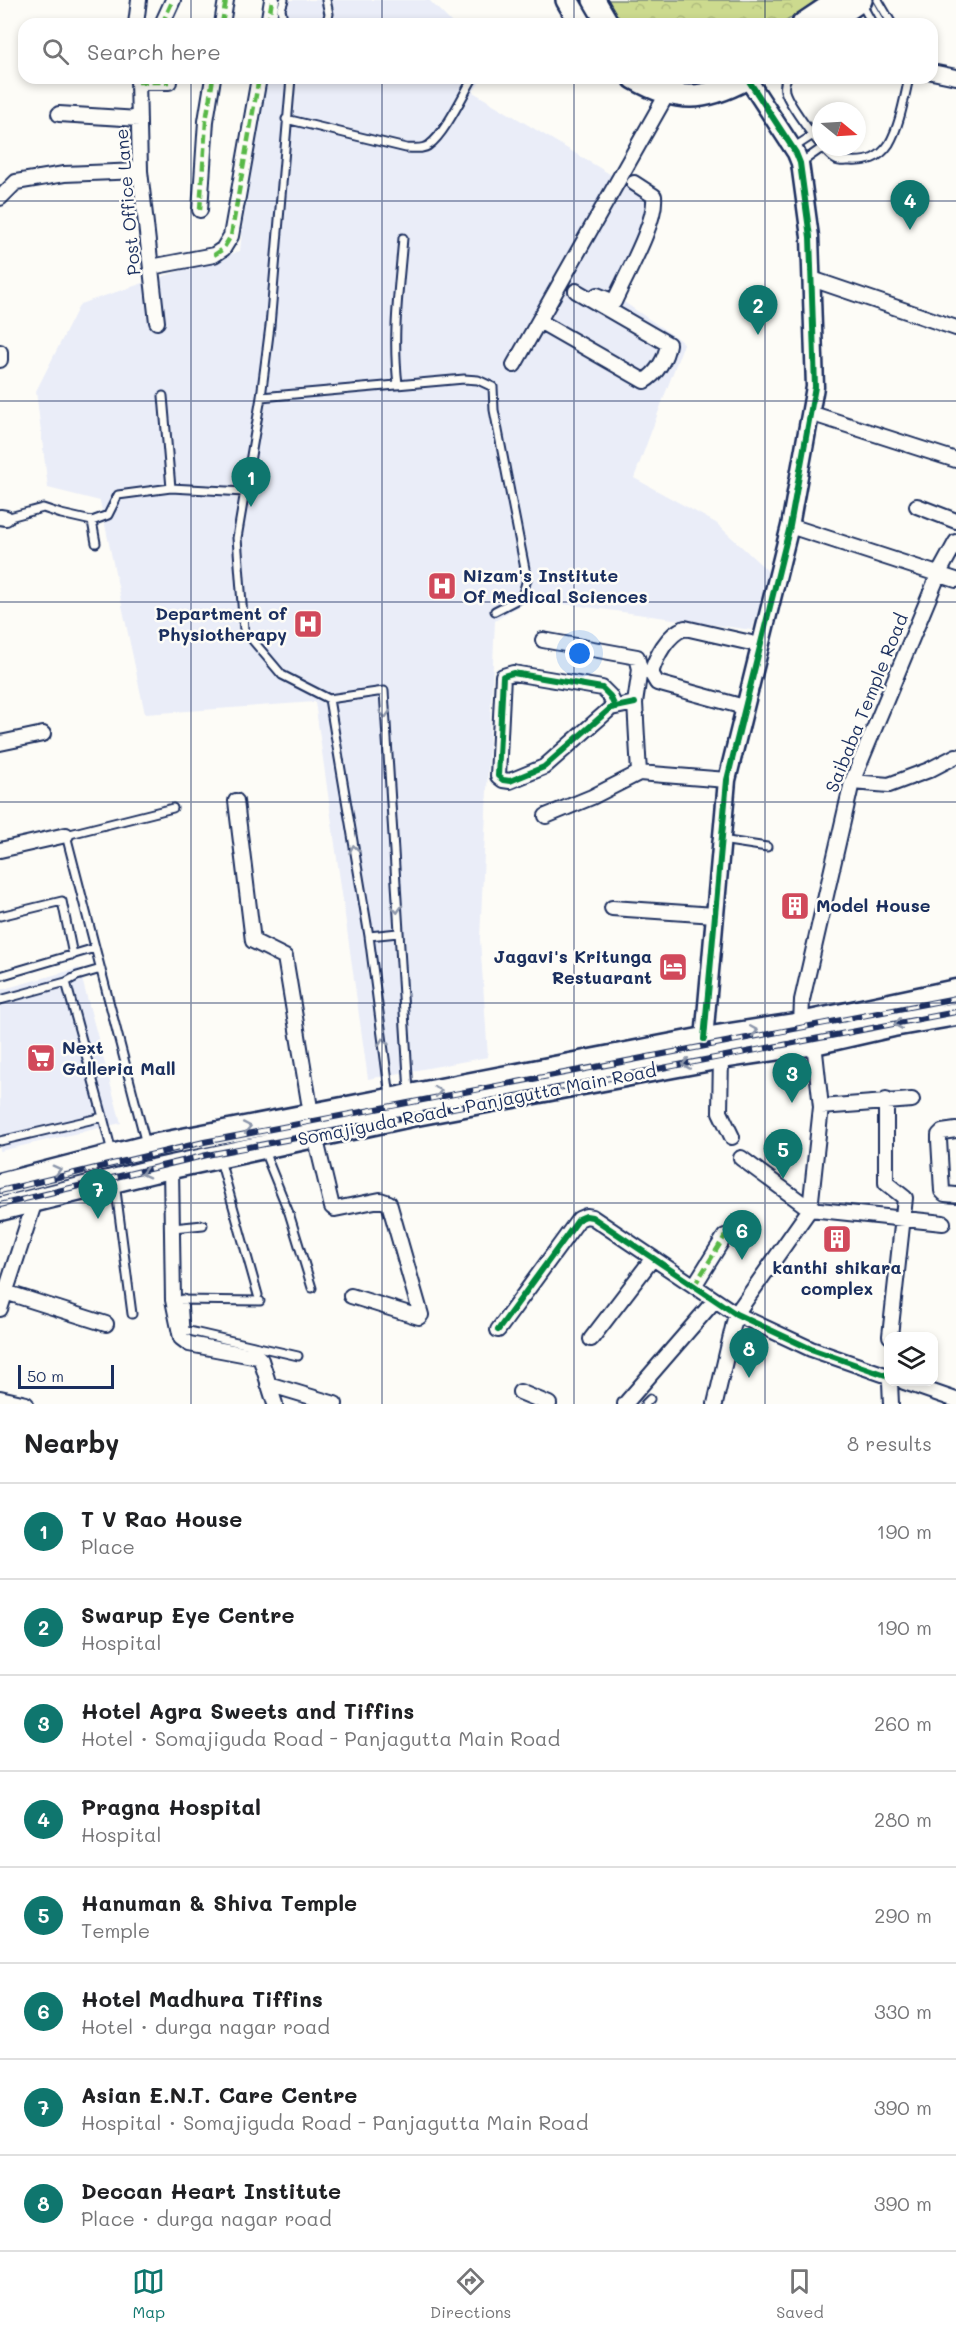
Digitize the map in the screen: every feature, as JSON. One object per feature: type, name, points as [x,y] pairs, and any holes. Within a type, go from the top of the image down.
[{"type":"highway","name":"Somajiguda Road - Panjagutta Main Road","points":[[0,1209],[114,1180],[263,1148],[305,1127],[400,1098],[704,1039],[801,1024],[956,991]]},
{"type":"highway","name":"Somajiguda Road - Panjagutta Main Road","points":[[0,1185],[147,1147],[411,1115],[721,1057],[814,1043],[893,1025],[956,1014]]},
{"type":"main road","points":[[567,0],[578,18]]},
{"type":"main road","points":[[594,0],[604,18]]},
{"type":"main road","points":[[812,18],[838,0]]},
{"type":"main road","points":[[834,18],[860,0]]},
{"type":"main road","points":[[646,84],[667,94],[703,96],[723,91],[736,84]]},
{"type":"street","points":[[136,18],[138,0]]},
{"type":"street","points":[[165,18],[173,0]]},
{"type":"street","points":[[223,18],[226,0]]},
{"type":"street","points":[[269,18],[272,0]]},
{"type":"street","points":[[938,73],[956,77]]},
{"type":"street","name":"Post Office Lane","points":[[138,84],[140,171],[157,322]]},
{"type":"street","points":[[201,210],[206,121],[212,84]]},
{"type":"street","points":[[151,267],[214,255],[223,249],[231,236],[258,84]]},
{"type":"street","points":[[704,1039],[727,780],[790,526],[815,387],[810,237],[796,156],[751,84]]},
{"type":"street","points":[[514,365],[667,94]]},
{"type":"street","points":[[59,114],[139,119]]},
{"type":"street","points":[[0,198],[16,182],[64,174],[140,171]]},
{"type":"street","points":[[562,280],[614,302],[650,224],[655,203],[652,193],[634,183]]},
{"type":"street","points":[[812,279],[956,328]]},
{"type":"street","points":[[539,321],[644,381],[652,377],[667,351],[668,344],[576,291]]},
{"type":"street","points":[[0,352],[0,360]]},
{"type":"street","points":[[810,413],[956,460]]},
{"type":"street","points":[[917,506],[956,521]]},
{"type":"street","points":[[790,526],[956,580]]},
{"type":"street","name":"Saibaba Temple Road","points":[[801,1024],[802,1000],[852,783],[939,573],[956,542]]},
{"type":"street","points":[[744,707],[657,683],[651,673],[657,655],[678,630],[685,628],[760,645]]},
{"type":"street","points":[[543,640],[637,657],[640,669],[635,703],[639,773]]},
{"type":"street","points":[[615,706],[610,696],[602,688],[513,673],[505,674],[503,676],[498,776],[502,780],[510,780],[544,767],[615,706],[635,703]]},
{"type":"street","points":[[0,743],[43,734]]},
{"type":"street","points":[[852,783],[889,785],[929,770],[956,756]]},
{"type":"street","points":[[546,816],[592,797],[639,773],[727,780]]},
{"type":"street","points":[[236,801],[253,941],[285,957],[305,1127],[332,1207],[335,1209],[381,1200],[389,1203],[421,1315],[418,1317],[351,1296]]},
{"type":"street","points":[[0,850],[66,835]]},
{"type":"street","points":[[612,908],[715,915]]},
{"type":"street","points":[[716,1404],[736,1314],[810,1209],[820,1107],[814,1043]]},
{"type":"street","points":[[721,1057],[720,1112],[732,1137]]},
{"type":"street","points":[[820,1107],[886,1100],[912,1100]]},
{"type":"street","points":[[886,1100],[886,1183],[905,1198],[891,1332]]},
{"type":"street","points":[[956,1130],[942,1132],[939,1140],[942,1191],[945,1194],[956,1195]]},
{"type":"street","points":[[741,1158],[810,1209],[943,1223]]},
{"type":"street","points":[[171,1167],[173,1228],[171,1260],[178,1300],[181,1338],[185,1342],[251,1350],[261,1360],[274,1404]]},
{"type":"street","points":[[0,1309],[35,1201]]},
{"type":"street","points":[[498,1330],[579,1220],[585,1216],[592,1216],[736,1314],[811,1349],[884,1375]]},
{"type":"street","points":[[694,1286],[725,1236]]},
{"type":"street","points":[[591,1339],[652,1258]]},
{"type":"street","points":[[5,1292],[106,1324]]},
{"type":"street","points":[[625,1404],[716,1300]]},
{"type":"street","points":[[268,1384],[335,1404]]},
{"type":"street","points":[[890,1386],[891,1404]]},
{"type":"street","points":[[916,1386],[956,1400]]},
{"type":"street","points":[[520,1392],[549,1404]]},
{"type":"street","points":[[0,1398],[26,1404]]},
{"type":"lane","points":[[283,18],[281,9],[284,0]]},
{"type":"lane","points":[[326,0],[328,18]]},
{"type":"lane","points":[[860,0],[869,18]]},
{"type":"lane","points":[[878,0],[888,18]]},
{"type":"lane","points":[[290,84],[270,326],[261,397],[237,538],[244,630],[282,675],[329,699],[384,691],[398,933],[400,1098]]},
{"type":"lane","points":[[286,119],[406,148],[419,149],[428,147],[440,134],[469,84]]},
{"type":"lane","points":[[784,84],[785,93],[812,134]]},
{"type":"lane","points":[[831,156],[837,161],[863,162],[872,160],[881,154],[889,143],[901,111],[908,84]]},
{"type":"lane","points":[[796,156],[812,136]]},
{"type":"lane","points":[[796,156],[812,151]]},
{"type":"lane","points":[[398,384],[395,327],[403,238]]},
{"type":"lane","points":[[261,397],[464,379],[478,380],[493,387],[494,410],[527,579],[522,597],[495,612]]},
{"type":"lane","points":[[163,396],[171,488]]},
{"type":"lane","points":[[3,517],[43,508],[92,521],[108,515],[118,495],[171,488],[245,492]]},
{"type":"lane","points":[[92,521],[96,543]]},
{"type":"lane","points":[[329,699],[369,936],[400,1098]]},
{"type":"lane","points":[[147,1147],[66,835],[173,808]]},
{"type":"lane","points":[[721,840],[767,847]]},
{"type":"lane","points":[[0,916],[62,901],[73,955]]},
{"type":"lane","points":[[369,936],[398,933]]},
{"type":"lane","points":[[0,976],[95,948]]},
{"type":"lane","points":[[0,1000],[66,982],[101,969]]},
{"type":"lane","points":[[66,982],[113,1155]]},
{"type":"lane","points":[[0,1141],[103,1117]]},
{"type":"lane","points":[[263,1148],[289,1213],[312,1288]]},
{"type":"lane","points":[[178,1300],[259,1298],[219,1157]]},
{"type":"lane","points":[[114,1180],[132,1314]]},
{"type":"lane","points":[[173,1228],[203,1225]]},
{"type":"lane","points":[[251,1350],[298,1356]]},
{"type":"shaded area","points":[[267,0],[429,0],[447,18],[265,18]]},
{"type":"shaded area","name":"Nizam's Institute Of Medical Sciences","points":[[257,84],[479,84],[473,92],[658,203],[615,296],[684,343],[634,478],[716,523],[770,573],[752,630],[529,599],[495,621],[480,939],[488,1057],[368,1079],[315,702],[145,714],[100,501],[48,488],[36,391],[80,304],[240,251]]},
{"type":"shaded area","name":"Next Galleria Mall","points":[[79,968],[121,1123],[0,1151],[0,990]]},
{"type":"green space","points":[[608,0],[817,0],[791,18],[618,18]]},
{"type":"railway","points":[[0,1191],[204,1142],[956,998]]},
{"type":"railway","points":[[0,1205],[207,1155],[956,1012]]},
{"type":"marked path","points":[[165,18],[173,0]]},
{"type":"marked path","points":[[223,18],[226,0]]},
{"type":"marked path","points":[[269,18],[272,0]]},
{"type":"marked path","points":[[200,210],[206,121],[212,84]]},
{"type":"marked path","points":[[214,255],[223,249],[231,236],[258,84]]},
{"type":"marked path","points":[[694,1286],[725,1236]]},
{"type":"cycle path","points":[[704,1039],[727,780],[790,526],[815,387],[810,237],[800,163],[796,153],[751,84]]},
{"type":"cycle path","points":[[615,707],[610,696],[602,688],[513,673],[503,676],[498,776],[510,781],[544,767],[611,708],[635,703]]},
{"type":"cycle path","points":[[498,1330],[579,1219],[586,1216],[592,1217],[736,1314],[811,1349],[884,1375]]},
{"type":"place","name":"Pragna Hospital","points":[[910,230]]},
{"type":"place","name":"Swarup Eye Centre","points":[[758,335]]},
{"type":"place","name":"T V Rao House","points":[[251,507]]},
{"type":"place","name":"Nizam's Institute Of Medical Sciences","points":[[442,586]]},
{"type":"place","name":"Department of Physiotherapy","points":[[308,624]]},
{"type":"place","name":"Model House","points":[[795,906]]},
{"type":"place","name":"Jagavi's Kritunga Restuarant","points":[[673,967]]},
{"type":"place","name":"Next Galleria Mall","points":[[41,1058]]},
{"type":"place","name":"Hotel Agra Sweets and Tiffins","points":[[792,1103]]},
{"type":"place","name":"Hanuman & Shiva Temple","points":[[783,1179]]},
{"type":"place","name":"Asian E.N.T. Care Centre","points":[[98,1219]]},
{"type":"place","name":"kanthi shikara complex","points":[[837,1239]]},
{"type":"place","name":"Hotel Madhura Tiffins","points":[[742,1260]]},
{"type":"place","name":"Deccan Heart Institute","points":[[749,1378]]}]
